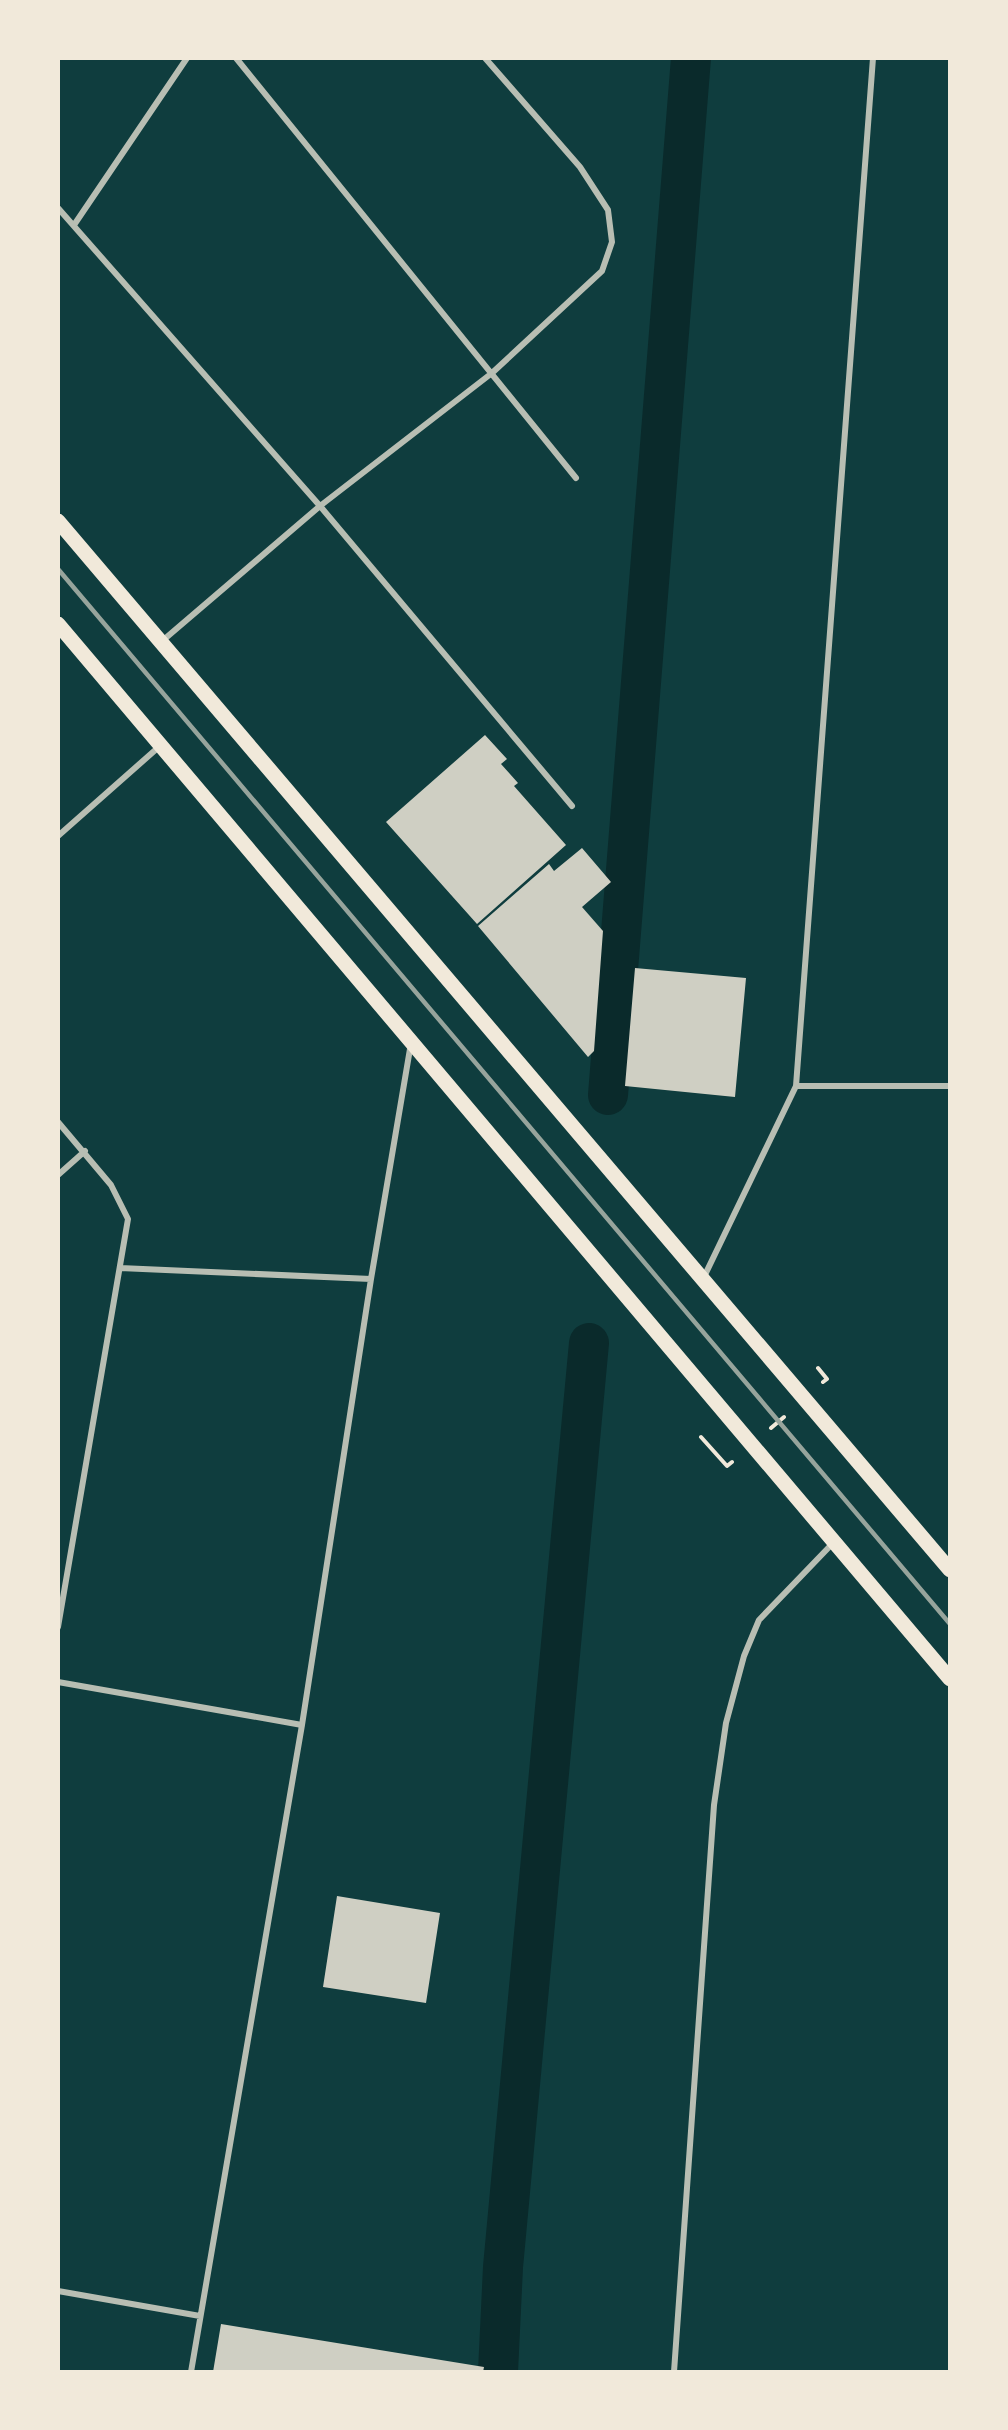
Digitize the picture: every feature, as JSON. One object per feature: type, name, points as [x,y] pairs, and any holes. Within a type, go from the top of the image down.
[{"type":"main road","points":[[58,521],[950,1570]]},
{"type":"main road","points":[[58,624],[950,1679]]},
{"type":"street","points":[[74,225],[187,58]]},
{"type":"street","points":[[236,58],[576,478]]},
{"type":"street","points":[[160,642],[320,506],[492,373],[602,271],[612,242],[608,210],[580,167],[484,58]]},
{"type":"street","points":[[703,1280],[796,1086],[873,58]]},
{"type":"street","points":[[58,208],[320,506],[572,806]]},
{"type":"street","points":[[58,836],[161,745]]},
{"type":"street","points":[[191,2372],[302,1725],[370,1279],[411,1040]]},
{"type":"street","points":[[796,1086],[950,1086]]},
{"type":"street","points":[[58,1122],[85,1151],[111,1185],[128,1219],[58,1627]]},
{"type":"street","points":[[58,1175],[85,1151]]},
{"type":"street","points":[[120,1268],[370,1279]]},
{"type":"street","points":[[674,2372],[714,1805],[726,1723],[744,1656],[759,1620],[834,1542]]},
{"type":"street","points":[[58,1682],[302,1725]]},
{"type":"street","points":[[58,2291],[200,2316]]},
{"type":"path","points":[[819,1386],[827,1378]]},
{"type":"path","points":[[769,1430],[786,1415]]},
{"type":"path","points":[[701,1437],[727,1466],[735,1459]]},
{"type":"building","points":[[485,735],[507,759],[501,764],[518,783],[514,786],[566,845],[477,924],[386,822]]},
{"type":"building","points":[[582,848],[611,882],[582,907],[603,931],[594,1051],[588,1057],[478,926],[549,864],[554,871]]},
{"type":"building","points":[[635,968],[746,978],[735,1097],[625,1086]]},
{"type":"building","points":[[337,1896],[440,1913],[426,2003],[323,1987]]},
{"type":"building","points":[[221,2324],[484,2367],[483,2372],[213,2372]]},
{"type":"waterway","points":[[608,1095],[691,58]]},
{"type":"waterway","points":[[498,2372],[503,2267],[589,1343]]},
{"type":"railway","points":[[58,569],[950,1624]]}]
